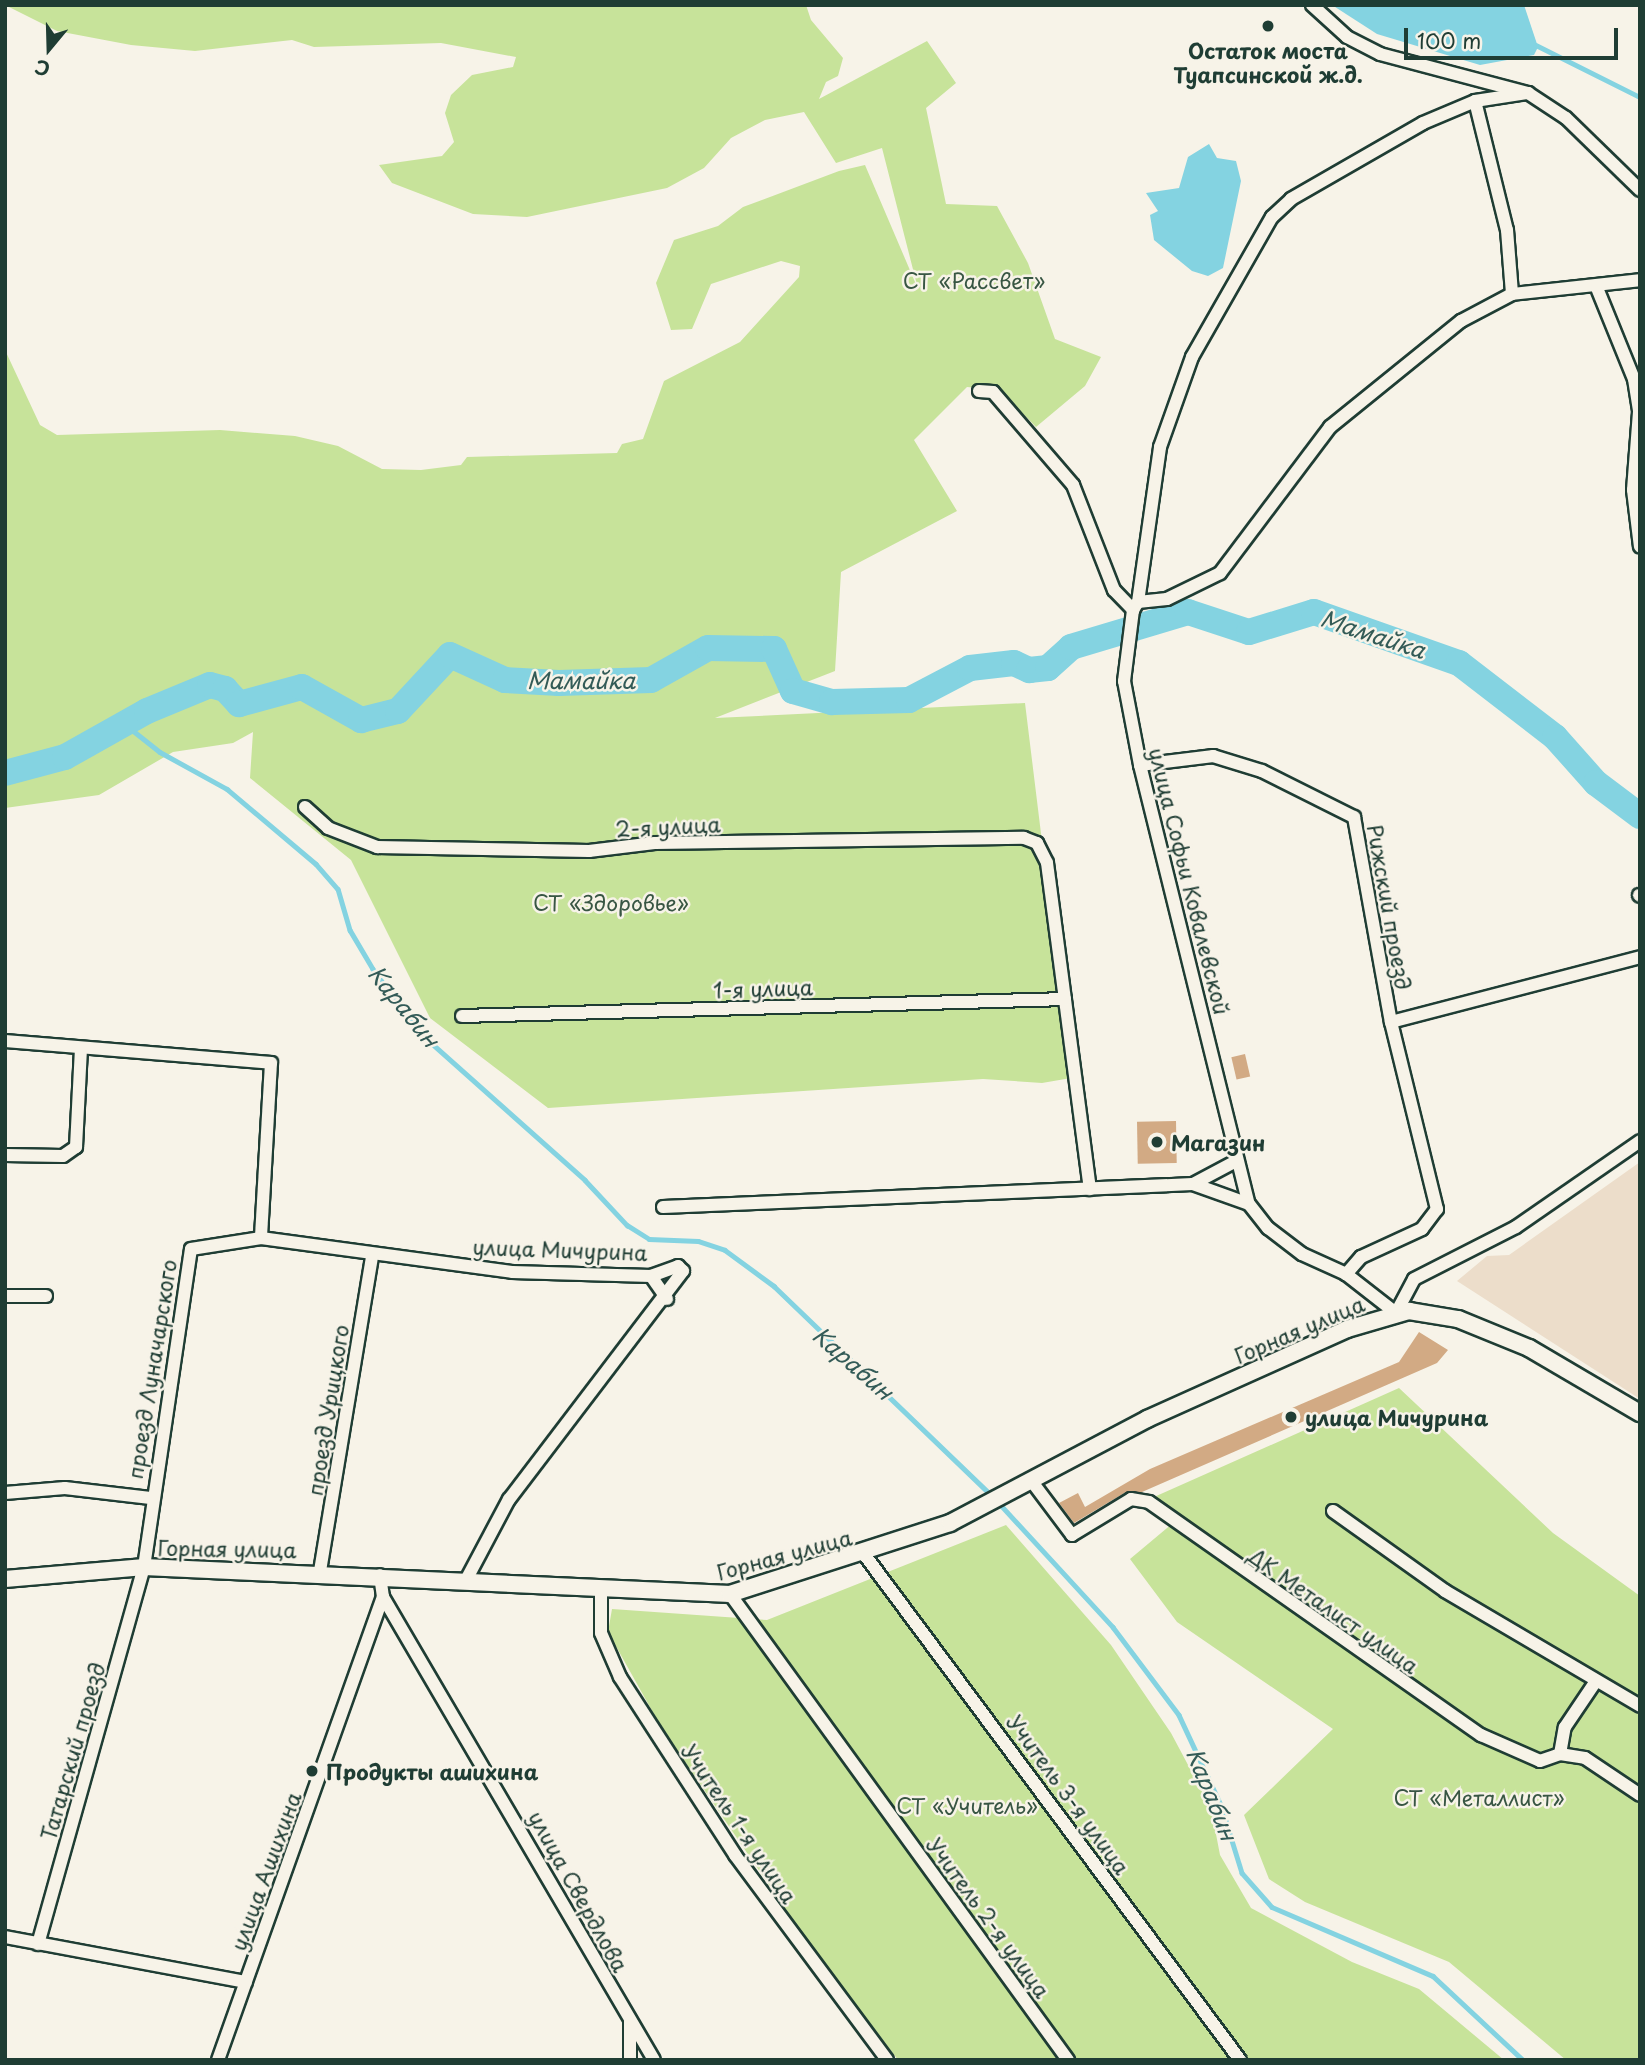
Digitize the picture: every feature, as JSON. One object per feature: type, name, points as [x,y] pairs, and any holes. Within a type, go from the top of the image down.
[{"type":"street","points":[[1312,5],[1347,37],[1380,54],[1528,93],[1566,118],[1640,190]]},
{"type":"street","name":"улица Софьи Ковалевской","points":[[1249,1204],[1236,1161],[1194,968],[1140,765],[1124,654],[1134,610],[1160,447],[1192,357],[1272,217],[1291,199],[1423,123],[1475,101],[1528,93]]},
{"type":"street","points":[[1475,101],[1507,230],[1512,294]]},
{"type":"street","points":[[979,391],[993,392],[1073,485],[1114,590],[1134,610],[1167,599],[1220,573],[1292,471],[1331,427],[1461,321],[1512,294],[1597,288],[1640,280]]},
{"type":"street","points":[[1597,288],[1634,379],[1639,412],[1633,491],[1640,547]]},
{"type":"street","name":"Рижский проезд","points":[[1140,765],[1213,756],[1283,780],[1354,817],[1391,1022],[1437,1209],[1422,1229],[1361,1257],[1346,1274]]},
{"type":"street","name":"2-я улица","points":[[304,807],[337,833],[377,847],[589,851],[655,843],[1024,838],[1043,848],[1065,999]]},
{"type":"street","name":"Рижский проезд","points":[[1391,1022],[1640,957]]},
{"type":"street","points":[[1065,999],[1090,1189]]},
{"type":"street","name":"1-я улица","points":[[462,1016],[1065,999]]},
{"type":"street","points":[[5,1041],[271,1063],[261,1238]]},
{"type":"street","points":[[5,1155],[63,1156],[76,1147],[81,1048]]},
{"type":"street","points":[[1396,1313],[1414,1279],[1516,1227],[1640,1142]]},
{"type":"street","points":[[1193,1184],[1236,1161]]},
{"type":"street","points":[[663,1207],[1193,1184],[1249,1204],[1268,1228],[1302,1254],[1346,1274],[1396,1313],[1434,1312],[1478,1325],[1530,1348],[1640,1413]]},
{"type":"street","name":"улица Мичурина","points":[[261,1238],[372,1256],[512,1272],[651,1276],[678,1266],[683,1271],[667,1299],[509,1499],[465,1582]]},
{"type":"street","name":"проезд Луначарского","points":[[144,1567],[150,1498],[191,1249],[261,1238]]},
{"type":"street","name":"проезд Урицкого","points":[[320,1571],[372,1256]]},
{"type":"street","points":[[651,1276],[667,1299]]},
{"type":"street","points":[[5,1296],[46,1296]]},
{"type":"street","name":"Горная улица","points":[[5,1579],[144,1567],[320,1571],[601,1592],[730,1594],[885,1547],[1010,1495],[1147,1419],[1346,1329],[1396,1313]]},
{"type":"street","name":"ДК Металист улица","points":[[1033,1483],[1072,1535],[1131,1499],[1149,1502],[1481,1735],[1541,1761],[1560,1754],[1585,1758],[1640,1795]]},
{"type":"street","points":[[5,1493],[65,1488],[150,1498]]},
{"type":"street","points":[[1332,1511],[1445,1591],[1640,1706]]},
{"type":"street","name":"Учитель 3-я улица","points":[[864,1554],[1240,2060]]},
{"type":"street","name":"Татарский проезд","points":[[38,1944],[144,1567]]},
{"type":"street","name":"улица Ашихина","points":[[218,2060],[383,1597],[380,1575]]},
{"type":"street","name":"Учитель 1-я улица","points":[[601,1592],[601,1633],[620,1677],[735,1855],[887,2060]]},
{"type":"street","name":"Учитель 2-я улица","points":[[730,1594],[1068,2060]]},
{"type":"street","name":"улица Свердлова","points":[[383,1597],[510,1805],[654,2060]]},
{"type":"street","points":[[1560,1754],[1565,1727],[1596,1681]]},
{"type":"street","points":[[5,1937],[246,1982]]},
{"type":"street","points":[[630,2020],[631,2060]]},
{"type":"shaded area","points":[[1640,1162],[1640,1399],[1457,1281],[1487,1256],[1509,1255]]},
{"type":"green space","points":[[5,5],[806,5],[811,20],[843,58],[838,76],[826,82],[819,99],[927,41],[956,83],[926,108],[946,204],[997,206],[1028,263],[1055,339],[1101,357],[1085,386],[1036,427],[1000,390],[967,387],[914,440],[957,511],[841,572],[835,671],[715,718],[1025,703],[1071,1078],[1042,1083],[983,1079],[548,1108],[430,1018],[351,860],[250,778],[253,732],[233,743],[173,752],[99,795],[5,808],[5,350],[40,425],[57,435],[220,430],[295,436],[338,446],[382,469],[421,470],[461,465],[467,457],[617,453],[622,444],[643,439],[664,381],[740,342],[799,277],[800,266],[781,261],[711,284],[692,329],[671,330],[656,283],[674,240],[718,226],[743,207],[839,171],[865,165],[918,289],[882,148],[836,163],[804,112],[765,120],[731,138],[704,168],[667,188],[527,217],[473,214],[392,183],[379,165],[442,156],[454,142],[445,113],[451,95],[472,75],[513,67],[516,57],[441,43],[314,47],[292,40],[195,51],[131,45],[57,31]]},
{"type":"green space","name":"СТ «Металлист»","points":[[1399,1388],[1553,1533],[1640,1596],[1640,2060],[1566,2060],[1449,1962],[1305,1902],[1269,1879],[1244,1815],[1333,1729],[1177,1622],[1130,1559],[1179,1518],[1154,1497]]},
{"type":"green space","name":"СТ «Учитель»","points":[[1006,1525],[1111,1645],[1171,1733],[1211,1808],[1220,1855],[1251,1908],[1352,1962],[1419,1989],[1504,2060],[898,2060],[803,1935],[660,1725],[608,1632],[612,1609],[767,1620]]},
{"type":"water","points":[[1332,5],[1524,5],[1538,47],[1534,55],[1480,65],[1377,34]]},
{"type":"water","points":[[1209,144],[1217,158],[1236,161],[1241,181],[1223,268],[1208,276],[1192,271],[1154,240],[1150,215],[1158,211],[1146,193],[1179,188],[1188,157]]},
{"type":"building","name":"Магазин","points":[[1245,1054],[1250,1076],[1237,1080],[1231,1057]]},
{"type":"building","name":"Магазин","points":[[1176,1121],[1177,1163],[1138,1164],[1137,1122]]},
{"type":"building","name":"улица Мичурина","points":[[1419,1332],[1448,1350],[1437,1363],[1142,1492],[1126,1492],[1074,1523],[1059,1503],[1078,1493],[1085,1507],[1150,1469],[1399,1362]]},
{"type":"waterway","points":[[1536,45],[1640,97]]},
{"type":"waterway","name":"Мамайка","points":[[5,773],[65,757],[147,711],[210,685],[225,689],[239,704],[302,687],[361,720],[398,711],[450,655],[505,680],[559,683],[651,680],[708,648],[774,649],[793,691],[832,702],[909,700],[970,668],[1014,663],[1029,670],[1048,668],[1071,647],[1188,612],[1249,632],[1314,612],[1459,663],[1555,737],[1596,783],[1640,816]]},
{"type":"waterway","name":"Карабин","points":[[126,725],[160,752],[227,789],[316,864],[338,889],[350,930],[373,969],[419,1032],[585,1180],[627,1225],[649,1239],[698,1241],[725,1250],[774,1286],[992,1496]]},
{"type":"waterway","name":"Карабин","points":[[998,1502],[1113,1627],[1179,1715],[1221,1805],[1242,1873],[1272,1907],[1433,1976],[1523,2060]]},
{"type":"place","name":"Остаток моста Туапсинской ж.д.","points":[[1268,26]]},
{"type":"place","name":"Магазин","points":[[1157,1142]]},
{"type":"place","name":"улица Мичурина","points":[[1291,1417]]},
{"type":"place","name":"Продукты ашихина","points":[[312,1771]]},
{"type":"park label","name":"СТ «Рассвет»","points":[[974,280]]},
{"type":"park label","name":"СТ «Здоровье»","points":[[611,902]]}]
